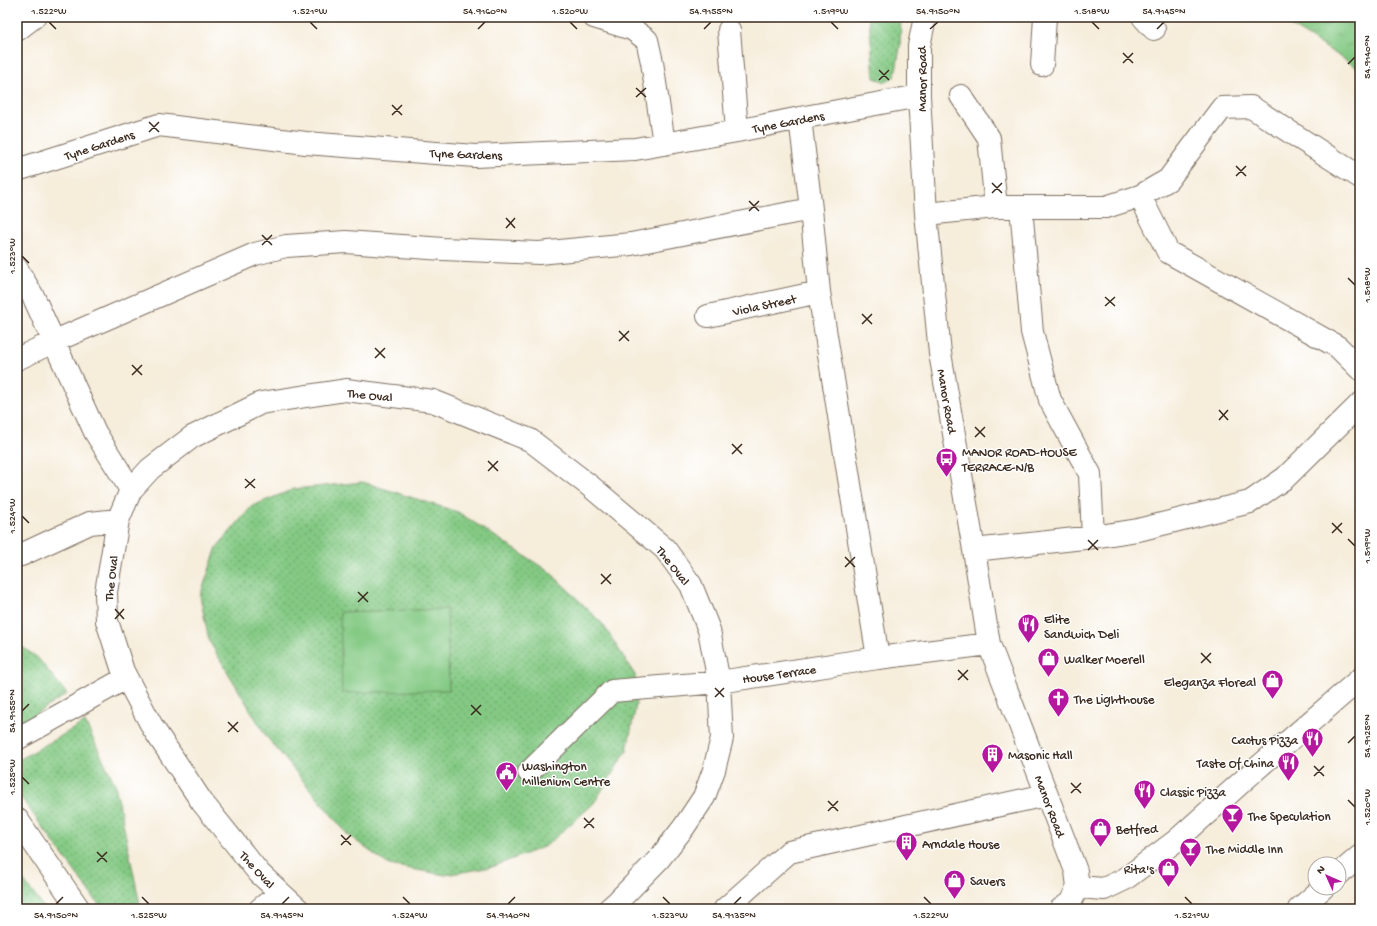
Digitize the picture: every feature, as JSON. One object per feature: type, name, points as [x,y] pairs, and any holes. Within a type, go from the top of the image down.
[{"type":"street","points":[[17,30],[34,17]]},
{"type":"street","points":[[594,17],[632,29],[647,40],[652,62],[664,144]]},
{"type":"street","name":"Manor Road","points":[[925,17],[919,46],[919,96],[926,214],[940,353],[989,644],[1076,871],[1078,887]]},
{"type":"street","points":[[1042,65],[1045,17]]},
{"type":"street","points":[[729,30],[737,131]]},
{"type":"street","name":"Tyne Gardens","points":[[17,170],[159,125],[306,143],[474,156],[634,149],[919,96]]},
{"type":"street","points":[[961,96],[989,138],[996,207]]},
{"type":"street","points":[[926,214],[996,207],[1106,208],[1140,196],[1168,180],[1222,108],[1252,107],[1360,177]]},
{"type":"street","points":[[800,118],[819,292],[878,658]]},
{"type":"street","points":[[1140,196],[1168,252],[1338,347],[1360,369]]},
{"type":"street","points":[[1021,207],[1032,332],[1050,400],[1090,474],[1093,537]]},
{"type":"street","points":[[17,359],[54,341],[255,254],[286,246],[346,242],[443,249],[539,253],[631,244],[811,209]]},
{"type":"street","points":[[17,269],[34,298],[95,432],[131,490]]},
{"type":"street","name":"Viola Street","points":[[708,316],[819,292]]},
{"type":"street","name":"The Oval","points":[[298,909],[259,873],[202,802],[153,728],[126,678],[107,621],[106,592],[118,520],[131,490],[150,469],[192,437],[261,402],[346,390],[433,401],[530,440],[590,486],[665,549],[691,585],[709,630],[719,682],[722,738],[714,770],[704,797],[684,827],[659,859],[609,909]]},
{"type":"street","points":[[974,550],[1093,537],[1138,530],[1250,502],[1285,478],[1360,404]]},
{"type":"street","points":[[17,555],[21,555],[90,523],[118,520]]},
{"type":"street","name":"House Terrace","points":[[529,772],[612,691],[719,682],[878,658],[989,644]]},
{"type":"street","points":[[17,739],[126,678]]},
{"type":"street","points":[[1061,909],[1070,903],[1078,887],[1104,889],[1125,879],[1177,840],[1254,771],[1360,680]]},
{"type":"street","points":[[725,909],[789,852],[1046,795]]},
{"type":"street","points":[[17,819],[79,909]]},
{"type":"street","points":[[1347,867],[1360,856]]},
{"type":"street","points":[[260,909],[280,893]]},
{"type":"street","points":[[1299,909],[1314,896]]},
{"type":"green space","points":[[869,17],[901,17],[900,48],[895,76],[886,82],[874,78]]},
{"type":"green space","points":[[1276,17],[1360,17],[1360,69]]},
{"type":"green space","points":[[363,482],[458,512],[551,573],[602,623],[635,675],[636,705],[627,750],[594,803],[546,846],[492,867],[445,875],[389,865],[348,835],[266,736],[209,641],[200,596],[217,547],[252,506],[294,489]]},
{"type":"green space","points":[[447,609],[449,690],[342,693],[340,612]]},
{"type":"green space","points":[[17,643],[38,658],[67,694],[17,726]]},
{"type":"green space","points":[[85,722],[115,784],[141,909],[102,909],[17,792],[17,761]]},
{"type":"green space","points":[[17,872],[45,909],[17,909]]},
{"type":"place","name":"MANOR ROAD-HOUSE TERRACE-N/B","points":[[947,478]]},
{"type":"place","name":"Elite Sandwich Deli","points":[[1029,644]]},
{"type":"place","name":"Walker Moerell","points":[[1048,678]]},
{"type":"place","name":"Eleganza Floreal","points":[[1272,700]]},
{"type":"place","name":"The Lighthouse","points":[[1059,718]]},
{"type":"place","name":"Cactus Pizza","points":[[1313,758]]},
{"type":"place","name":"Masonic Hall","points":[[993,774]]},
{"type":"place","name":"Taste Of China","points":[[1289,782]]},
{"type":"place","name":"Washington Millenium Centre","points":[[506,792]]},
{"type":"place","name":"Classic Pizza","points":[[1144,810]]},
{"type":"place","name":"The Speculation","points":[[1232,834]]},
{"type":"place","name":"Betfred","points":[[1100,848]]},
{"type":"place","name":"Arndale House","points":[[907,862]]},
{"type":"place","name":"The Middle Inn","points":[[1191,868]]},
{"type":"place","name":"Rita's","points":[[1169,888]]},
{"type":"place","name":"Savers","points":[[954,900]]}]
